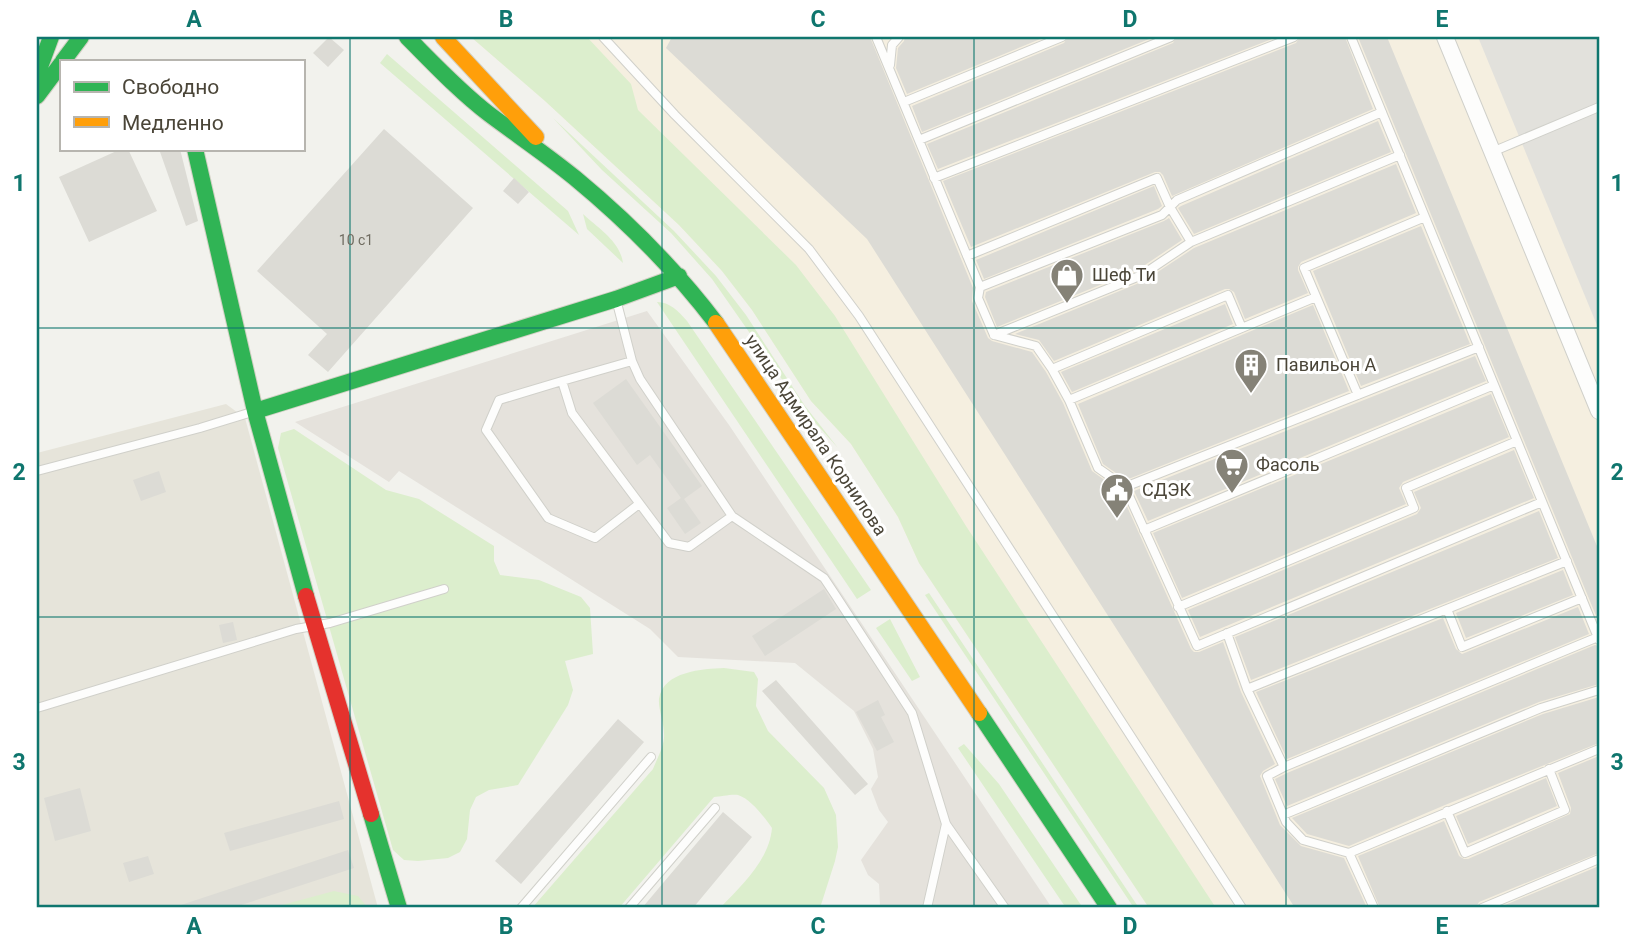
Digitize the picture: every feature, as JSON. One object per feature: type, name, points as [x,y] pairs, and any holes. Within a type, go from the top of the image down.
[{"type":"street","points":[[37,75],[51,37]]},
{"type":"street","points":[[64,60],[81,37]]},
{"type":"street","points":[[443,37],[574,177]]},
{"type":"street","points":[[1445,37],[1599,411]]},
{"type":"street","name":"улица Адмирала Корнилова","points":[[412,43],[487,112],[574,177],[679,276],[724,334],[1109,908]]},
{"type":"street","points":[[37,96],[60,65]]},
{"type":"street","points":[[195,150],[255,411],[314,626],[399,908]]},
{"type":"street","points":[[255,411],[616,299],[679,276]]},
{"type":"lane","points":[[603,37],[675,115],[809,249],[859,316],[1242,908]]},
{"type":"lane","points":[[876,37],[980,287],[978,298],[994,335]]},
{"type":"lane","points":[[889,68],[892,45],[899,37]]},
{"type":"lane","points":[[904,102],[1062,37]]},
{"type":"lane","points":[[919,140],[1171,37]]},
{"type":"lane","points":[[934,177],[1294,37]]},
{"type":"lane","points":[[1351,37],[1599,639],[1267,776],[1286,822],[1303,840],[1349,853],[1599,749]]},
{"type":"lane","points":[[1492,152],[1599,107]]},
{"type":"lane","points":[[980,287],[1162,215],[1177,200],[1382,113]]},
{"type":"lane","points":[[994,335],[1142,275],[1191,242],[1400,155]]},
{"type":"lane","points":[[967,256],[1157,178],[1170,207],[1191,242]]},
{"type":"lane","points":[[1358,395],[1304,268],[1425,217]]},
{"type":"lane","points":[[1052,369],[1228,295],[1242,328]]},
{"type":"lane","points":[[1069,400],[1316,297]]},
{"type":"lane","points":[[616,299],[632,360],[640,379],[732,516],[824,578],[912,713],[946,824],[1005,908]]},
{"type":"lane","points":[[994,335],[1036,346],[1052,369],[1069,400],[1098,468],[1125,487],[1197,646],[1542,502]]},
{"type":"lane","points":[[1125,487],[1479,347]]},
{"type":"lane","points":[[632,360],[499,400],[486,430],[548,518],[595,538],[639,504]]},
{"type":"lane","points":[[562,381],[572,413],[669,543],[690,547],[732,516]]},
{"type":"lane","points":[[1144,530],[1494,385]]},
{"type":"lane","points":[[37,471],[255,411]]},
{"type":"lane","points":[[1178,607],[1414,508],[1406,488],[1517,441]]},
{"type":"lane","points":[[1247,689],[1567,561]]},
{"type":"lane","points":[[37,708],[296,629],[330,623],[444,589]]},
{"type":"lane","points":[[1447,609],[1462,647],[1582,598]]},
{"type":"lane","points":[[1227,634],[1247,689],[1284,767]]},
{"type":"lane","points":[[1283,815],[1541,708],[1599,690]]},
{"type":"lane","points":[[521,908],[652,757]]},
{"type":"lane","points":[[1447,811],[1465,853],[1565,810],[1549,769]]},
{"type":"lane","points":[[629,908],[715,808]]},
{"type":"lane","points":[[927,908],[946,824]]},
{"type":"lane","points":[[1349,853],[1374,908]]},
{"type":"lane","points":[[1482,908],[1599,859]]},
{"type":"shaded area","name":"Павильон А","points":[[471,37],[1599,37],[1599,908],[1149,908],[919,563],[898,517],[851,444],[811,401],[752,310],[722,271],[679,225],[545,101]]},
{"type":"shaded area","points":[[1478,37],[1599,37],[1599,330]]},
{"type":"shaded area","points":[[647,311],[729,425],[1052,908],[876,908],[880,905],[879,884],[868,875],[861,860],[888,822],[879,810],[871,789],[878,777],[873,749],[854,711],[795,663],[678,657],[650,629],[399,471],[389,482],[295,422]]},
{"type":"shaded area","points":[[226,404],[245,418],[378,908],[37,908],[37,453]]},
{"type":"green space","points":[[471,37],[587,37],[631,84],[638,110],[796,265],[835,316],[966,526],[1216,908],[1149,908],[919,563],[898,517],[851,444],[811,401],[752,310],[722,271],[679,225],[545,101]]},
{"type":"green space","points":[[387,54],[568,211],[579,235],[380,63]]},
{"type":"green space","points":[[553,118],[674,231],[716,276],[746,315],[805,406],[838,448],[802,408],[712,279],[671,233],[602,170]]},
{"type":"green space","points":[[583,214],[618,248],[623,263],[587,229]]},
{"type":"green space","points":[[657,302],[670,305],[687,321],[871,590],[857,599]]},
{"type":"green space","points":[[294,429],[386,490],[419,499],[494,546],[494,561],[500,575],[539,580],[581,597],[590,608],[593,654],[565,661],[573,690],[568,705],[518,785],[489,790],[476,797],[470,810],[467,839],[460,852],[448,858],[404,860],[393,850],[278,448],[281,433]]},
{"type":"green space","points":[[929,593],[1139,908],[1134,908],[925,595]]},
{"type":"green space","points":[[890,619],[920,677],[912,681],[876,628]]},
{"type":"green space","points":[[724,668],[754,672],[758,679],[756,706],[768,731],[824,788],[836,815],[838,847],[820,908],[720,908],[760,862],[770,840],[772,828],[753,805],[743,797],[735,795],[714,797],[619,908],[532,908],[653,769],[664,738],[659,699],[668,682],[685,673]]},
{"type":"green space","points":[[964,744],[999,784],[1083,908],[1066,908],[958,748]]},
{"type":"green space","points":[[334,891],[358,896],[368,908],[271,908]]},
{"type":"building","points":[[329,37],[344,50],[328,67],[313,53]]},
{"type":"building","points":[[672,37],[870,37],[973,288],[972,301],[988,338],[1032,352],[1046,372],[1063,403],[1092,471],[1120,491],[1191,649],[1199,652],[1223,642],[1241,692],[1275,764],[1260,776],[1280,825],[1301,846],[1344,858],[1367,908],[1295,908],[867,239],[666,48]]},
{"type":"building","points":[[905,37],[1045,37],[907,94],[896,68],[898,48]]},
{"type":"building","points":[[1068,37],[1154,37],[922,132],[912,106],[1064,43]]},
{"type":"building","points":[[1177,37],[1277,37],[938,169],[927,144],[1173,43]]},
{"type":"building","points":[[1300,37],[1345,37],[1373,109],[1172,196],[1163,175],[1155,172],[971,247],[943,181],[1296,43]]},
{"type":"building","points":[[1358,37],[1387,37],[1599,551],[1599,623]]},
{"type":"building","points":[[1378,121],[1391,152],[1194,234],[1178,208],[1181,206]]},
{"type":"building","points":[[384,129],[473,208],[328,372],[308,355],[327,334],[257,271]]},
{"type":"building","points":[[119,150],[128,150],[157,211],[89,242],[59,177]]},
{"type":"building","points":[[159,150],[180,150],[198,221],[186,226]]},
{"type":"building","points":[[1396,164],[1416,213],[1301,262],[1298,270],[1308,293],[1245,319],[1234,292],[1225,289],[1054,361],[1039,340],[1015,334],[1144,281],[1194,248]]},
{"type":"building","points":[[514,178],[529,192],[518,204],[503,191]]},
{"type":"building","points":[[1154,186],[1162,206],[1158,209],[984,279],[976,260]]},
{"type":"building","points":[[1169,218],[1182,240],[1139,269],[997,327],[985,297],[986,292]]},
{"type":"building","points":[[1421,226],[1470,344],[1361,386],[1313,271]]},
{"type":"building","points":[[1225,304],[1233,324],[1072,392],[1061,372]]},
{"type":"building","points":[[1313,305],[1349,391],[1126,480],[1103,464],[1078,404]]},
{"type":"building","points":[[1475,356],[1486,381],[1148,521],[1134,491]]},
{"type":"building","points":[[626,379],[702,486],[684,499],[701,523],[685,534],[667,508],[681,498],[650,455],[637,465],[593,403]]},
{"type":"building","points":[[1491,394],[1509,437],[1403,482],[1399,488],[1406,504],[1182,598],[1153,533]]},
{"type":"building","points":[[1514,450],[1534,498],[1200,637],[1188,610],[1417,514],[1421,508],[1414,492]]},
{"type":"building","points":[[159,471],[166,492],[141,501],[133,480]]},
{"type":"building","points":[[1539,511],[1558,558],[1251,680],[1235,637]]},
{"type":"building","points":[[1563,570],[1573,595],[1466,638],[1456,613]]},
{"type":"building","points":[[824,589],[836,609],[765,656],[752,636]]},
{"type":"building","points":[[1578,607],[1589,634],[1287,759],[1256,692],[1443,618],[1456,649],[1462,654]]},
{"type":"building","points":[[233,622],[237,640],[223,643],[219,625]]},
{"type":"building","points":[[1595,645],[1599,646],[1599,684],[1539,702],[1287,806],[1275,779]]},
{"type":"building","points":[[776,680],[868,784],[855,795],[762,691]]},
{"type":"building","points":[[1599,697],[1599,743],[1349,846],[1307,834],[1292,818],[1543,714]]},
{"type":"building","points":[[878,700],[885,715],[881,717],[894,742],[877,751],[856,712]]},
{"type":"building","points":[[618,719],[644,742],[521,884],[495,861]]},
{"type":"building","points":[[1599,756],[1599,853],[1479,902],[1476,908],[1380,908],[1358,856],[1444,821],[1459,856],[1468,859],[1570,814],[1571,808],[1558,773]]},
{"type":"building","points":[[1546,778],[1557,806],[1468,844],[1456,816]]},
{"type":"building","points":[[80,788],[91,831],[55,841],[44,798]]},
{"type":"building","points":[[339,801],[344,819],[230,851],[224,833]]},
{"type":"building","points":[[723,812],[752,837],[693,908],[642,908]]},
{"type":"building","points":[[348,850],[354,868],[232,908],[182,908],[181,905]]},
{"type":"building","points":[[148,856],[154,874],[129,882],[123,863]]},
{"type":"building","points":[[1599,866],[1599,908],[1498,908]]},
{"type":"traffic: fast","points":[[37,75],[51,37]]},
{"type":"traffic: fast","points":[[64,60],[81,37]]},
{"type":"traffic: fast","points":[[407,37],[478,105],[613,211],[650,246],[716,323]]},
{"type":"traffic: fast","points":[[37,96],[60,65]]},
{"type":"traffic: fast","points":[[195,150],[255,411],[306,596]]},
{"type":"traffic: fast","points":[[255,411],[616,299],[679,276]]},
{"type":"traffic: fast","points":[[979,713],[1109,908]]},
{"type":"traffic: fast","points":[[371,814],[399,908]]},
{"type":"traffic: slow","points":[[443,37],[536,137]]},
{"type":"traffic: slow","points":[[716,323],[979,713]]},
{"type":"traffic: jam","points":[[306,596],[371,814]]},
{"type":"place","name":"Шеф Ти","points":[[1067,305]]},
{"type":"place","name":"Павильон А","points":[[1251,395]]},
{"type":"place","name":"Фасоль","points":[[1232,495]]},
{"type":"place","name":"СДЭК","points":[[1117,520]]}]
